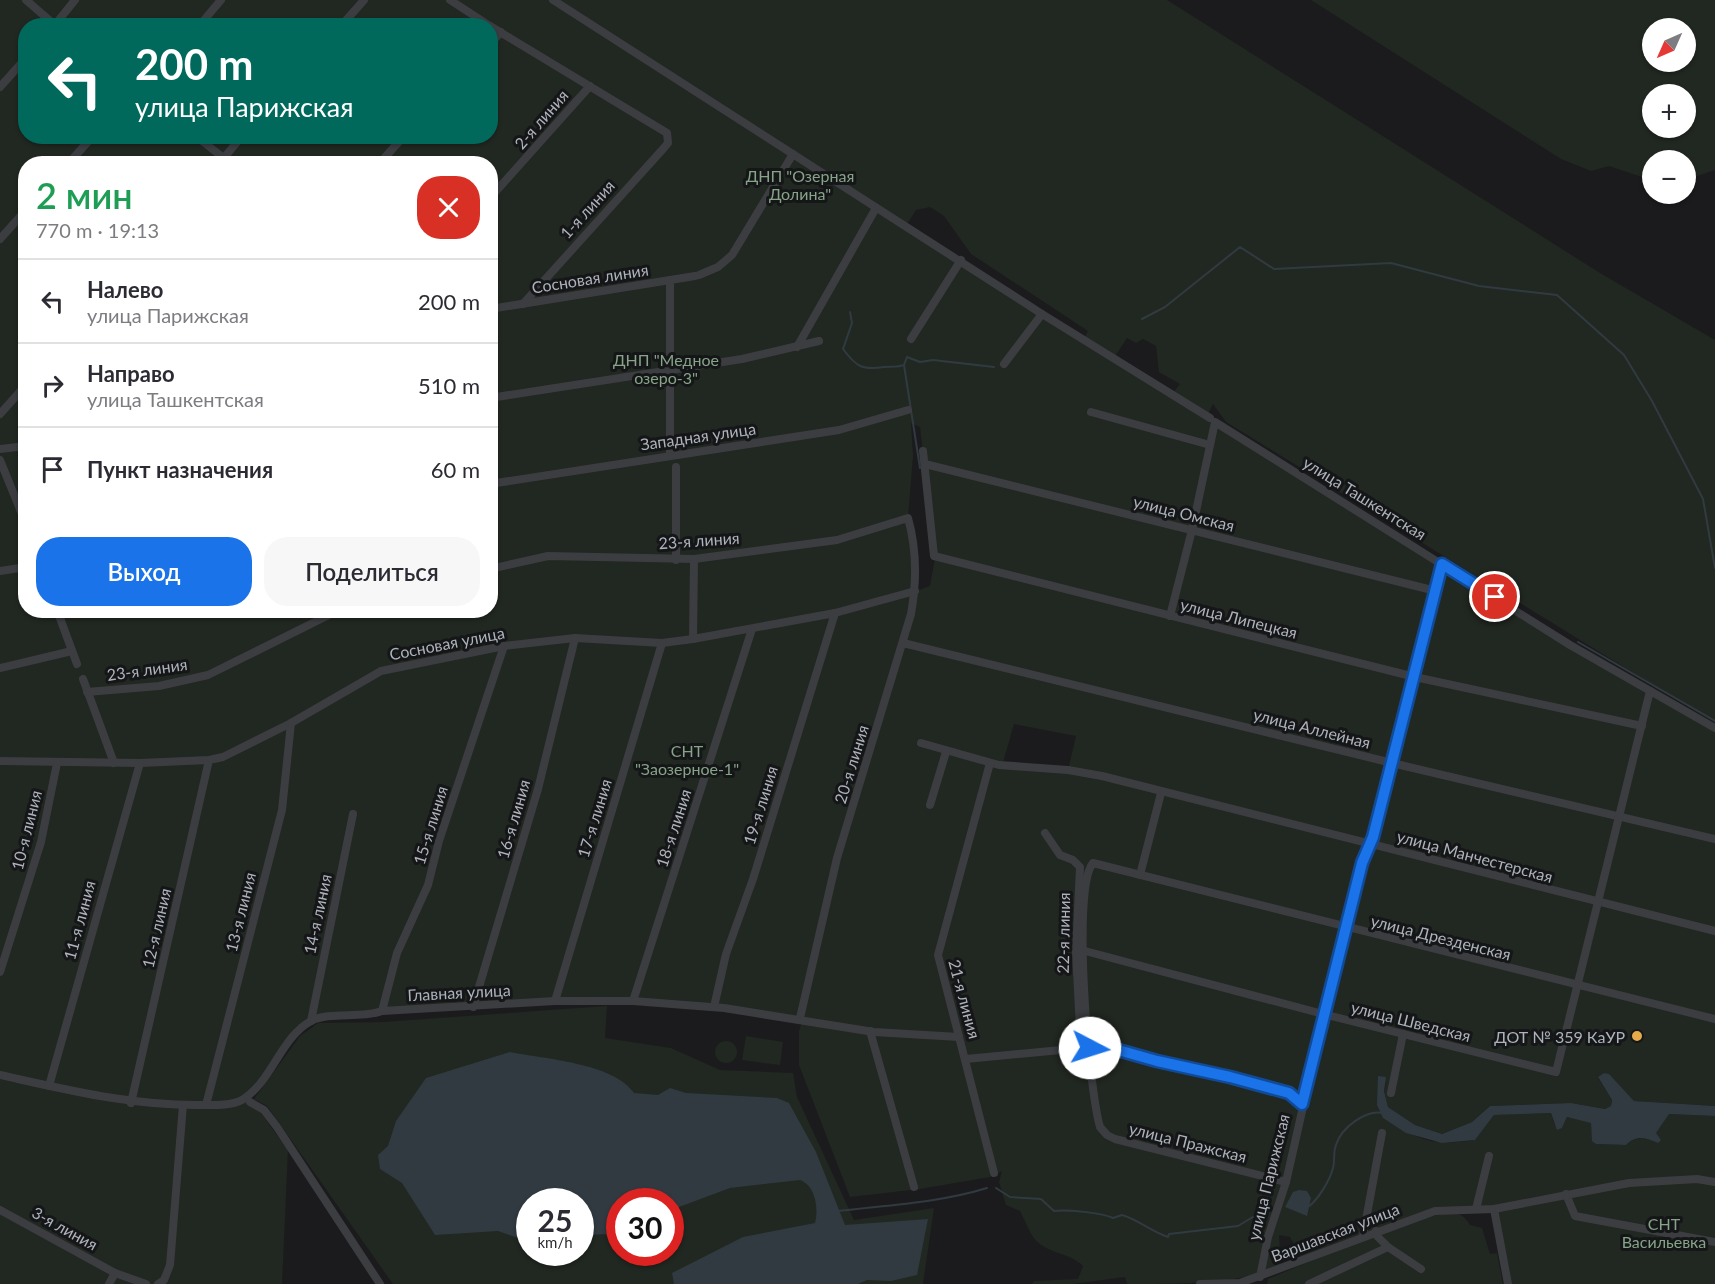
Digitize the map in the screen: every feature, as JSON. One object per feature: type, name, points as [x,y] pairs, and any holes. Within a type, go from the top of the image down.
[{"type":"street","points":[[26,0],[47,18]]},
{"type":"street","points":[[61,18],[75,0]]},
{"type":"street","points":[[206,18],[221,0]]},
{"type":"street","points":[[348,18],[364,0]]},
{"type":"street","points":[[450,0],[478,18]]},
{"type":"street","name":"улица Ташкентская","points":[[553,0],[1042,314],[1570,645],[1715,728]]},
{"type":"street","points":[[498,30],[590,86]]},
{"type":"street","points":[[498,35],[501,32]]},
{"type":"street","points":[[0,87],[18,67]]},
{"type":"street","name":"1-я линия","points":[[523,304],[668,142],[667,133],[590,86]]},
{"type":"street","name":"2-я линия","points":[[498,189],[590,86]]},
{"type":"street","points":[[75,156],[86,144]]},
{"type":"street","points":[[205,144],[218,156]]},
{"type":"street","points":[[386,156],[397,144]]},
{"type":"street","name":"Сосновая линия","points":[[498,308],[697,276],[718,267],[732,255],[793,154]]},
{"type":"street","points":[[797,347],[876,208]]},
{"type":"street","points":[[0,239],[18,219]]},
{"type":"street","points":[[911,339],[961,260]]},
{"type":"street","points":[[670,280],[670,454]]},
{"type":"street","points":[[1004,364],[1042,314]]},
{"type":"street","points":[[498,397],[671,369],[797,347],[819,341]]},
{"type":"street","points":[[0,414],[18,394]]},
{"type":"street","name":"Западная улица","points":[[498,483],[670,454],[839,430],[908,410]]},
{"type":"street","points":[[1091,412],[1210,445]]},
{"type":"street","points":[[1170,616],[1192,530],[1213,420]]},
{"type":"street","points":[[0,449],[18,447]]},
{"type":"street","name":"улица Липецкая","points":[[923,451],[934,556],[1415,677],[1642,726]]},
{"type":"street","points":[[0,460],[4,478],[18,507]]},
{"type":"street","name":"улица Омская","points":[[925,464],[1436,591]]},
{"type":"street","points":[[676,467],[676,560]]},
{"type":"street","name":"23-я линия","points":[[498,567],[548,556],[694,559],[837,540],[908,518]]},
{"type":"street","name":"20-я линия","points":[[800,1018],[837,858],[903,643],[915,591],[915,546],[908,518]]},
{"type":"street","points":[[693,639],[694,559]]},
{"type":"street","name":"улица Парижская","points":[[1260,1277],[1268,1237],[1286,1182],[1323,1014],[1362,863],[1370,844],[1415,677],[1442,564]]},
{"type":"street","points":[[0,570],[18,568]]},
{"type":"street","name":"Сосновая улица","points":[[0,761],[57,764],[209,760],[223,757],[291,723],[381,671],[504,646],[575,638],[662,643],[693,639],[835,613],[915,591]]},
{"type":"street","name":"19-я линия","points":[[714,1006],[726,954],[753,879],[835,613]]},
{"type":"street","points":[[60,618],[77,664]]},
{"type":"street","name":"23-я линия","points":[[87,692],[159,686],[208,675],[323,618]]},
{"type":"street","name":"18-я линия","points":[[633,1001],[752,629]]},
{"type":"street","name":"16-я линия","points":[[473,1007],[538,789],[575,638]]},
{"type":"street","name":"17-я линия","points":[[555,1002],[662,643]]},
{"type":"street","name":"улица Аллейная","points":[[903,643],[1392,763],[1715,839]]},
{"type":"street","name":"15-я линия","points":[[382,1011],[397,953],[428,885],[439,841],[504,646]]},
{"type":"street","points":[[0,668],[72,651]]},
{"type":"street","points":[[83,679],[114,763]]},
{"type":"street","points":[[1577,986],[1650,691]]},
{"type":"street","name":"13-я линия","points":[[206,1105],[282,810],[291,723]]},
{"type":"street","name":"улица Манчестерская","points":[[921,743],[990,763],[1079,771],[1715,931]]},
{"type":"street","points":[[930,805],[946,752]]},
{"type":"street","name":"12-я линия","points":[[131,1103],[209,760]]},
{"type":"street","name":"11-я линия","points":[[49,1086],[140,763]]},
{"type":"street","name":"21-я линия","points":[[990,763],[938,955],[994,1173]]},
{"type":"street","name":"10-я линия","points":[[0,972],[41,842],[57,764]]},
{"type":"street","points":[[1140,874],[1161,793]]},
{"type":"street","name":"14-я линия","points":[[311,1021],[353,814]]},
{"type":"street","name":"22-я линия","points":[[1045,833],[1060,855],[1073,860],[1080,867],[1076,952],[1086,1048]]},
{"type":"street","name":"улица Дрезденская","points":[[1090,865],[1101,864],[1346,928],[1715,1019]]},
{"type":"street","name":"улица Пражская","points":[[1090,865],[1082,930],[1085,951],[1083,984],[1086,1048],[1098,1118],[1107,1135],[1286,1182]]},
{"type":"street","name":"улица Шведская","points":[[1085,951],[1556,1072],[1577,986]]},
{"type":"street","name":"Главная улица","points":[[311,1021],[371,1015],[382,1011],[555,1002],[633,1001],[714,1006],[870,1031],[959,1037]]},
{"type":"street","points":[[0,1075],[131,1103],[206,1105],[241,1100],[259,1083],[297,1031],[311,1021]]},
{"type":"street","points":[[870,1031],[914,1187]]},
{"type":"street","points":[[1390,1093],[1403,1034]]},
{"type":"street","points":[[966,1059],[1104,1046],[1289,1093],[1302,1104]]},
{"type":"street","points":[[250,1102],[264,1110],[277,1127],[380,1284]]},
{"type":"street","points":[[158,1284],[164,1280],[170,1265],[183,1105]]},
{"type":"street","points":[[1363,1236],[1382,1133]]},
{"type":"street","points":[[1478,1209],[1489,1156]]},
{"type":"street","name":"Варшавская улица","points":[[1200,1284],[1240,1283],[1260,1277],[1435,1210],[1494,1209],[1629,1183],[1697,1179],[1715,1182]]},
{"type":"street","points":[[1566,1194],[1575,1216],[1715,1242]]},
{"type":"street","points":[[1494,1209],[1508,1284]]},
{"type":"street","name":"3-я линия","points":[[0,1210],[115,1273],[146,1284]]},
{"type":"street","points":[[1376,1231],[1377,1236],[1388,1247],[1420,1269]]},
{"type":"street","points":[[1309,1284],[1388,1247]]},
{"type":"street","points":[[109,1284],[115,1273]]},
{"type":"green space","points":[[0,0],[1167,0],[1600,273],[1715,340],[1715,723],[1226,422],[1213,404],[1207,416],[1435,559],[1715,728],[1715,1106],[1634,1101],[1609,1075],[1604,1073],[1598,1078],[1612,1100],[1611,1106],[1605,1109],[1571,1103],[1490,1106],[1472,1122],[1442,1134],[1415,1125],[1388,1107],[1384,1091],[1387,1081],[1377,1105],[1410,1133],[1431,1141],[1444,1142],[1475,1140],[1494,1115],[1551,1113],[1554,1123],[1562,1128],[1567,1117],[1591,1122],[1592,1136],[1596,1144],[1626,1145],[1652,1135],[1668,1114],[1715,1116],[1715,1284],[1508,1284],[1492,1211],[1435,1211],[1427,1217],[1446,1213],[1457,1214],[1466,1219],[1470,1225],[1482,1228],[1490,1254],[1497,1253],[1503,1284],[1267,1284],[1268,1279],[1325,1255],[1302,1260],[1290,1237],[1279,1235],[1281,1268],[1243,1277],[1186,1283],[1127,1284],[1125,1277],[1072,1284],[1032,1284],[1034,1281],[1078,1279],[1083,1266],[1078,1261],[1038,1243],[1020,1211],[1006,1205],[999,1182],[1002,1171],[990,1177],[920,1189],[850,1197],[799,1065],[799,1031],[803,1019],[633,1001],[473,1007],[311,1021],[242,1100],[261,1113],[288,1150],[282,1284],[0,1284]],"holes":[[[930,207],[944,216],[971,254],[1088,331],[1084,339],[906,226],[916,210]],[[1127,338],[1136,343],[1143,339],[1156,346],[1159,372],[1180,384],[1172,394],[1114,358]],[[911,423],[920,427],[935,558],[930,586],[916,591],[908,518],[913,456]],[[1014,724],[1076,736],[1068,770],[1002,766]]]},
{"type":"green space","points":[[1311,0],[1715,0],[1715,170],[1696,176],[1696,150],[1642,150],[1642,177],[1609,166],[1591,171],[1561,159]]},
{"type":"green space","points":[[607,1006],[605,1038],[671,1048],[720,1070],[793,1073],[797,1097],[854,1220],[934,1208],[923,1284],[393,1284],[267,1106],[254,1099],[300,1036],[318,1023],[383,1022]]},
{"type":"green space","points":[[746,1036],[783,1042],[780,1065],[742,1060]]},
{"type":"green space","points":[[726,1041],[734,1044],[737,1052],[734,1060],[726,1063],[718,1060],[715,1052],[718,1044]]},
{"type":"shaded area","points":[[510,1052],[595,1069],[624,1083],[634,1093],[658,1095],[670,1088],[686,1093],[777,1098],[789,1103],[816,1152],[845,1225],[928,1219],[917,1275],[891,1281],[867,1280],[858,1284],[674,1284],[672,1273],[743,1237],[815,1223],[815,1198],[809,1187],[800,1180],[730,1188],[684,1205],[684,1188],[606,1188],[606,1234],[594,1235],[594,1188],[516,1188],[516,1237],[498,1231],[435,1235],[402,1183],[380,1169],[378,1155],[388,1146],[396,1121],[426,1078]]},
{"type":"shaded area","points":[[1604,1073],[1609,1074],[1634,1101],[1715,1106],[1715,1116],[1669,1114],[1656,1133],[1661,1140],[1658,1143],[1641,1138],[1626,1145],[1596,1144],[1592,1141],[1591,1123],[1567,1117],[1562,1128],[1557,1130],[1551,1113],[1494,1115],[1475,1140],[1442,1143],[1406,1133],[1383,1118],[1377,1105],[1378,1076],[1386,1077],[1384,1091],[1388,1107],[1415,1125],[1442,1134],[1472,1122],[1490,1106],[1571,1103],[1605,1109],[1611,1106],[1612,1100],[1598,1077]]},
{"type":"shaded area","points":[[1307,1191],[1311,1198],[1307,1216],[1285,1207],[1293,1192]]},
{"type":"waterway","points":[[1142,319],[1165,307],[1240,247],[1274,269],[1391,263],[1479,286],[1557,295],[1624,355],[1652,401],[1703,499],[1715,568]]},
{"type":"waterway","points":[[850,312],[852,323],[843,349],[852,360],[865,368],[904,365],[907,357],[920,362],[933,360],[994,367]]},
{"type":"waterway","points":[[904,365],[920,468]]},
{"type":"waterway","points":[[1578,642],[1715,721]]},
{"type":"waterway","points":[[1308,1207],[1320,1195],[1329,1178],[1334,1165],[1335,1148],[1343,1132],[1362,1117],[1383,1113]]},
{"type":"waterway","points":[[838,1211],[932,1200],[987,1188]]},
{"type":"waterway","points":[[996,1188],[1010,1197],[1041,1199],[1054,1211],[1084,1212],[1113,1218],[1122,1215],[1168,1237],[1169,1234],[1238,1226],[1271,1206]]},
{"type":"place","name":"ДОТ № 359 КаУР","points":[[1637,1036]]},
{"type":"route","points":[[1090,1048],[1097,1045],[1104,1046],[1157,1061],[1230,1077],[1289,1093],[1302,1104],[1334,970],[1362,863],[1373,837],[1442,564],[1495,597]]},
{"type":"park label","name":"ДНП \"Озерная Долина\"","points":[[800,184]]},
{"type":"park label","name":"ДНП \"Медное озеро-3\"","points":[[666,368]]},
{"type":"park label","name":"СНТ \"Заозерное-1\"","points":[[687,759]]},
{"type":"park label","name":"СНТ Васильевка","points":[[1664,1232]]}]
